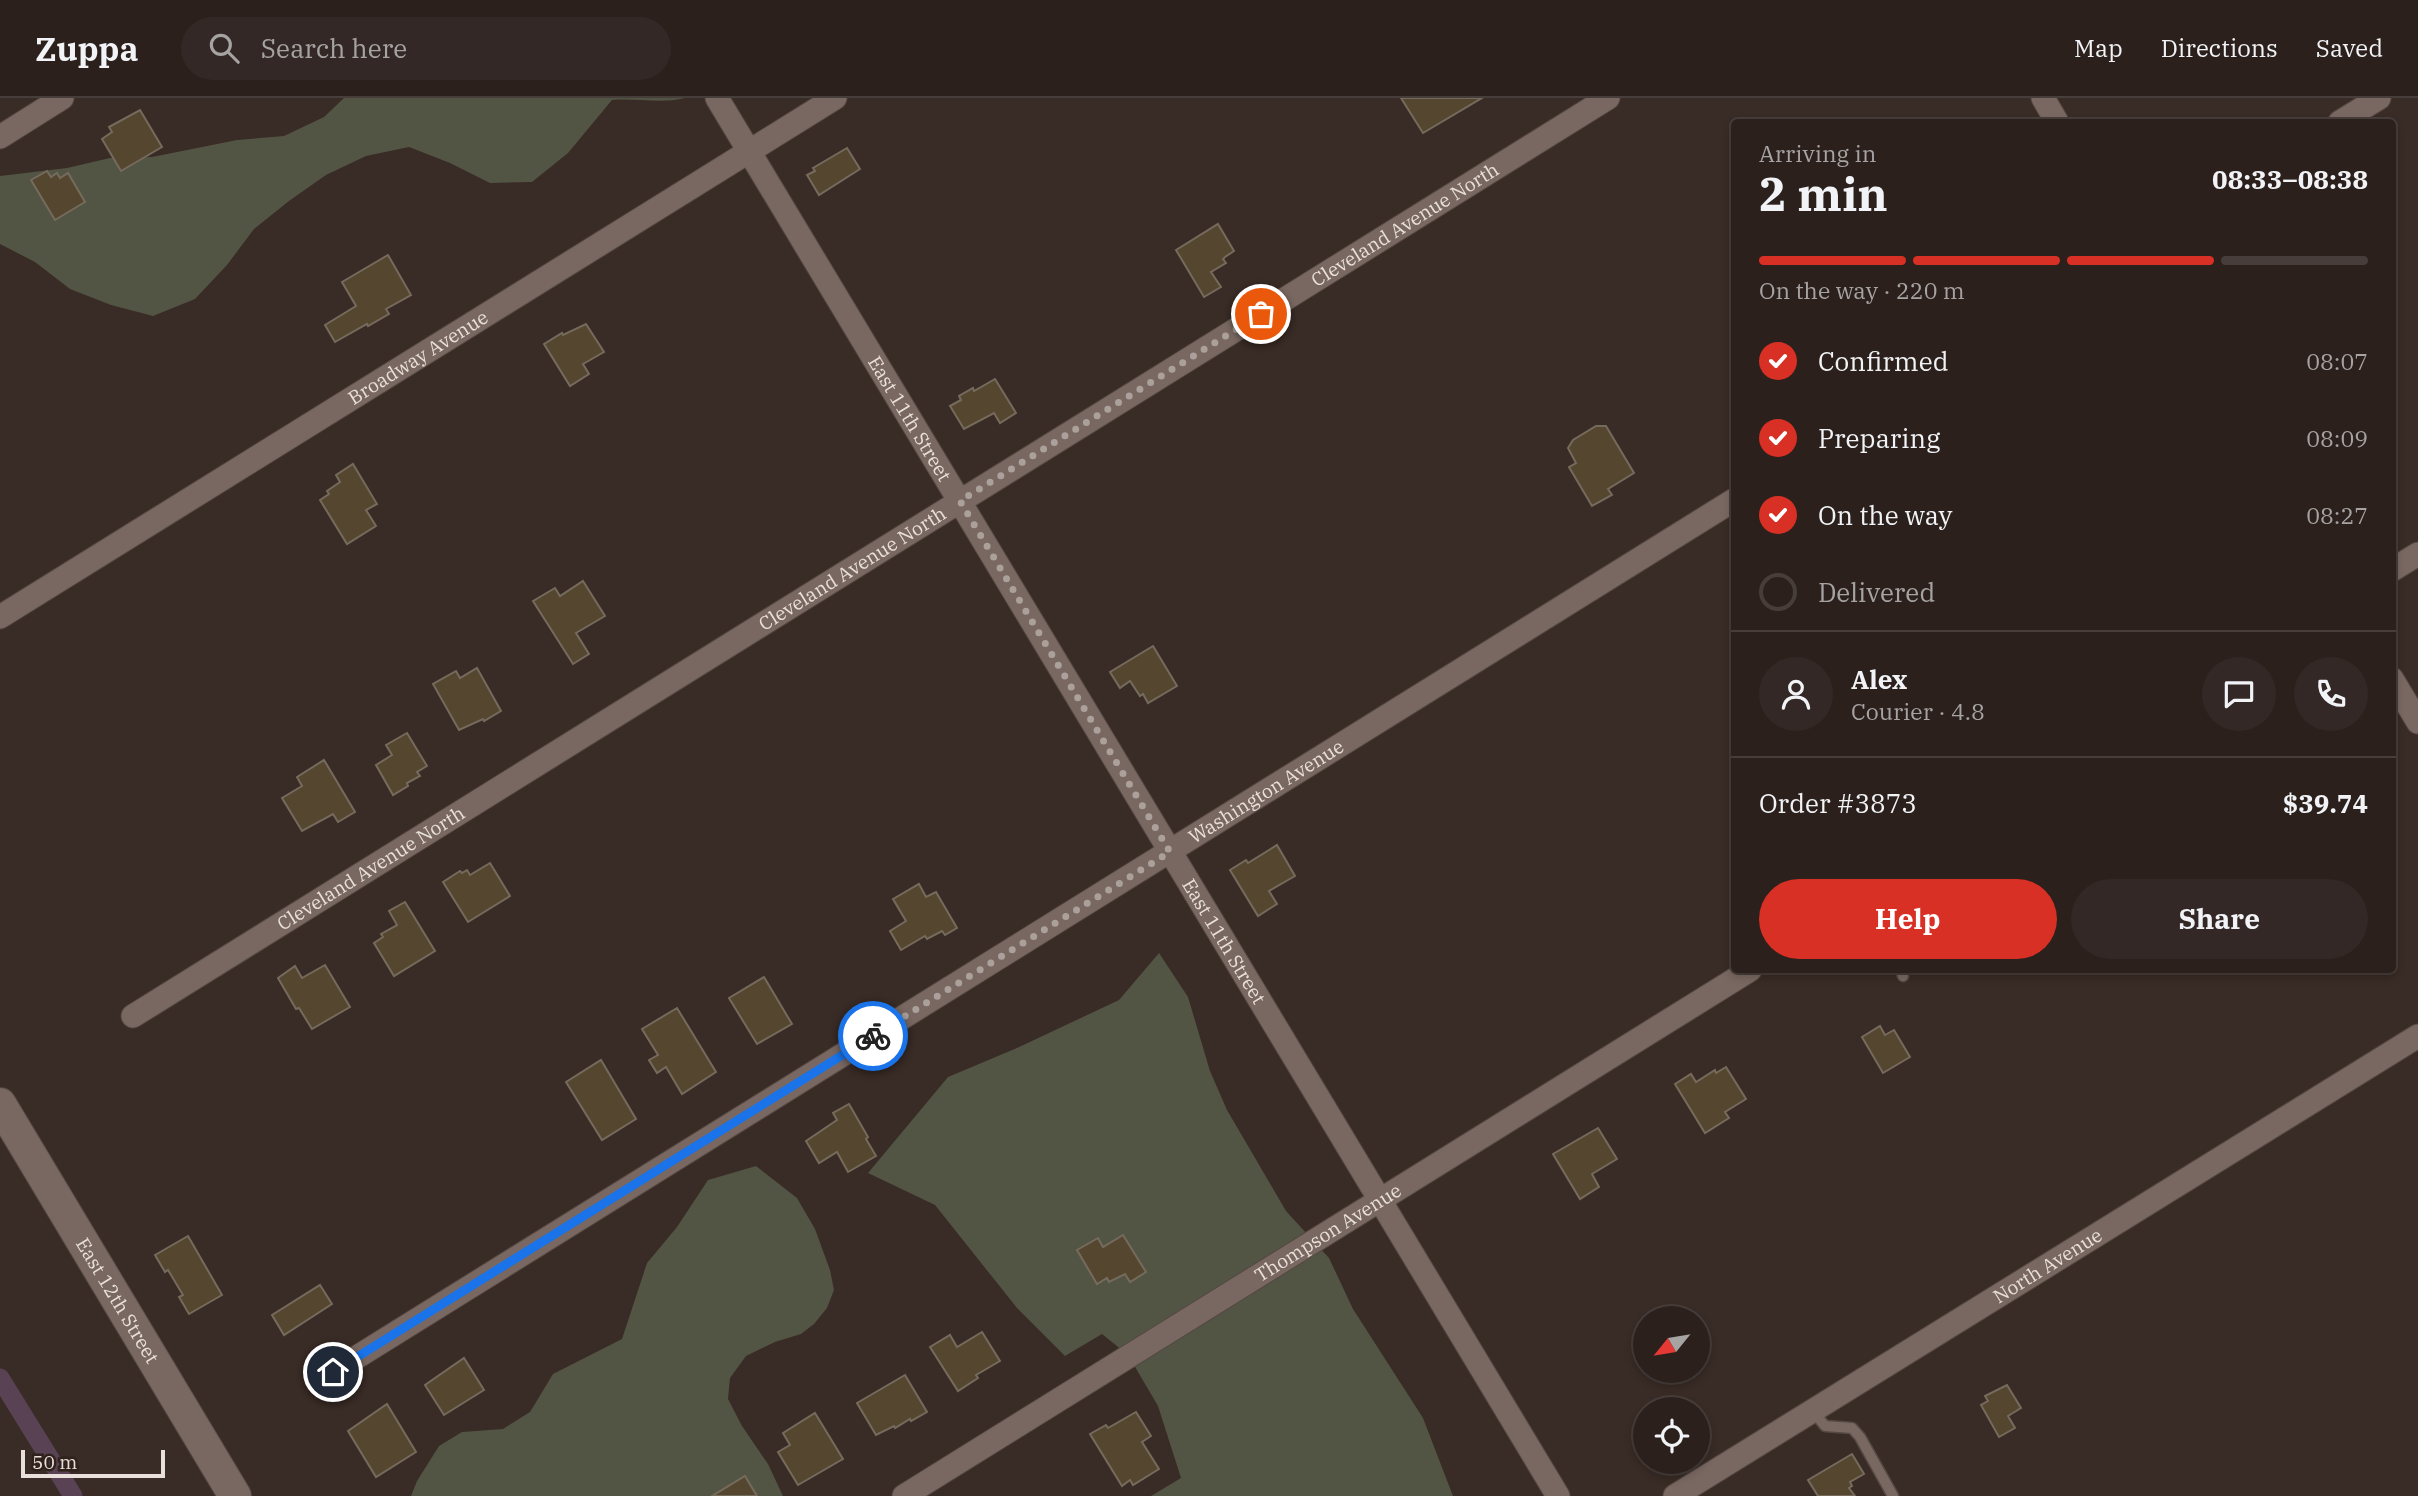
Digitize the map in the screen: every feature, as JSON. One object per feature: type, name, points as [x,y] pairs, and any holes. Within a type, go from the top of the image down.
[{"type":"street","points":[[0,137],[62,98]]},
{"type":"street","name":"East 11th Street","points":[[717,98],[1558,1496]]},
{"type":"street","name":"Broadway Avenue","points":[[0,617],[835,98]]},
{"type":"street","name":"Cleveland Avenue North","points":[[132,1016],[1608,98]]},
{"type":"street","points":[[2043,98],[2055,119]]},
{"type":"street","points":[[2345,119],[2379,98]]},
{"type":"street","name":"Washington Avenue","points":[[333,1372],[1731,502]]},
{"type":"street","points":[[2396,568],[2418,554]]},
{"type":"street","points":[[2396,686],[2418,722]]},
{"type":"street","name":"Thompson Avenue","points":[[904,1496],[1746,973]]},
{"type":"street","name":"North Avenue","points":[[1675,1496],[2418,1036]]},
{"type":"street","name":"East 12th Street","points":[[0,1104],[235,1496]]},
{"type":"lane","points":[[1813,1411],[1825,1426],[1852,1428],[1860,1437],[1893,1496]]},
{"type":"green space","points":[[344,98],[685,98],[667,101],[612,100],[568,153],[532,182],[490,183],[409,147],[366,156],[326,175],[254,229],[227,265],[195,299],[153,316],[111,305],[70,289],[35,262],[0,244],[0,176],[67,168],[110,158],[152,157],[237,140],[284,136],[324,117]]},
{"type":"green space","points":[[1159,953],[1188,997],[1210,1071],[1227,1110],[1286,1211],[1329,1258],[1353,1309],[1423,1418],[1453,1496],[1151,1496],[1181,1478],[1158,1406],[1128,1355],[1102,1334],[1065,1356],[1017,1308],[935,1205],[868,1173],[948,1077],[1119,1000]]},
{"type":"green space","points":[[756,1166],[797,1198],[815,1229],[830,1270],[834,1290],[827,1308],[814,1324],[801,1334],[775,1342],[746,1356],[730,1378],[728,1399],[742,1426],[768,1464],[783,1496],[411,1496],[439,1446],[462,1432],[503,1429],[530,1412],[553,1374],[622,1339],[647,1263],[677,1227],[708,1180]]},
{"type":"building","points":[[1401,98],[1482,98],[1423,133]]},
{"type":"building","points":[[140,110],[162,147],[121,171],[102,139],[112,132],[109,127]]},
{"type":"building","points":[[847,148],[860,169],[819,195],[807,175],[815,171],[813,168]]},
{"type":"building","points":[[47,171],[51,177],[57,173],[60,178],[68,173],[85,202],[55,220],[31,180]]},
{"type":"building","points":[[1218,224],[1234,251],[1223,259],[1226,263],[1211,272],[1221,287],[1204,297],[1176,250]]},
{"type":"building","points":[[388,255],[411,295],[386,309],[389,314],[335,342],[325,325],[356,306],[342,282]]},
{"type":"building","points":[[586,324],[604,352],[583,364],[589,374],[570,386],[544,344],[562,333],[563,335]]},
{"type":"building","points":[[995,379],[1016,413],[1000,423],[994,413],[964,429],[950,406],[961,400],[959,396]]},
{"type":"building","points":[[1596,426],[1606,426],[1634,473],[1608,489],[1612,495],[1592,506],[1569,467],[1576,463],[1568,448],[1573,440]]},
{"type":"building","points":[[353,464],[377,504],[366,510],[376,526],[347,544],[320,500],[340,482],[336,475]]},
{"type":"building","points":[[583,581],[605,616],[576,633],[589,654],[573,664],[533,601],[555,588],[560,596]]},
{"type":"building","points":[[1153,646],[1177,686],[1148,703],[1130,681],[1120,688],[1110,672]]},
{"type":"building","points":[[477,668],[501,711],[484,721],[483,719],[459,730],[433,684],[456,671],[460,678]]},
{"type":"building","points":[[407,733],[427,766],[417,772],[420,776],[393,795],[376,765],[392,755],[386,745]]},
{"type":"building","points":[[324,760],[355,812],[338,822],[333,814],[302,831],[282,798],[302,786],[297,777]]},
{"type":"building","points":[[1277,845],[1295,876],[1269,891],[1277,904],[1258,916],[1230,870],[1246,860],[1248,863]]},
{"type":"building","points":[[490,863],[510,896],[468,922],[443,882],[460,871],[462,873],[467,870],[470,875]]},
{"type":"building","points":[[919,884],[926,897],[936,892],[957,928],[945,935],[942,931],[927,939],[925,936],[901,950],[890,931],[906,921],[893,899]]},
{"type":"building","points":[[405,902],[435,951],[394,976],[374,943],[383,937],[381,934],[397,925],[389,911]]},
{"type":"building","points":[[325,965],[350,1007],[312,1029],[299,1008],[296,1009],[278,978],[295,966],[302,978]]},
{"type":"building","points":[[764,977],[792,1024],[757,1044],[729,998]]},
{"type":"building","points":[[677,1008],[716,1072],[682,1094],[666,1067],[657,1073],[649,1060],[658,1055],[642,1029]]},
{"type":"building","points":[[1880,1026],[1885,1035],[1894,1030],[1910,1057],[1883,1073],[1862,1037]]},
{"type":"building","points":[[601,1060],[636,1119],[602,1140],[566,1082]]},
{"type":"building","points":[[1726,1067],[1746,1099],[1725,1112],[1729,1118],[1705,1133],[1675,1084],[1691,1074],[1696,1082],[1715,1070],[1716,1073]]},
{"type":"building","points":[[849,1104],[876,1156],[848,1172],[837,1152],[819,1163],[806,1141],[837,1120],[833,1113]]},
{"type":"building","points":[[1598,1128],[1617,1159],[1592,1174],[1599,1187],[1580,1199],[1553,1154]]},
{"type":"building","points":[[1123,1235],[1146,1272],[1130,1282],[1125,1274],[1109,1282],[1107,1278],[1097,1284],[1077,1250],[1098,1238],[1103,1247]]},
{"type":"building","points":[[188,1236],[222,1295],[189,1314],[179,1297],[183,1295],[155,1255]]},
{"type":"building","points":[[320,1285],[332,1304],[284,1335],[272,1315]]},
{"type":"building","points":[[982,1332],[1000,1361],[976,1375],[978,1378],[958,1391],[930,1347],[950,1335],[957,1347]]},
{"type":"building","points":[[464,1358],[484,1390],[444,1415],[425,1385]]},
{"type":"building","points":[[905,1375],[927,1412],[876,1435],[857,1403]]},
{"type":"building","points":[[2007,1385],[2021,1408],[2008,1416],[2015,1428],[1999,1437],[1981,1405],[1988,1401],[1985,1396]]},
{"type":"building","points":[[387,1404],[416,1452],[376,1477],[348,1431]]},
{"type":"building","points":[[1136,1412],[1151,1436],[1142,1442],[1159,1469],[1133,1485],[1130,1480],[1122,1486],[1090,1434],[1106,1425],[1108,1428]]},
{"type":"building","points":[[815,1413],[843,1459],[798,1485],[778,1452],[790,1445],[783,1433]]},
{"type":"building","points":[[1852,1454],[1864,1474],[1850,1482],[1852,1486],[1849,1488],[1855,1496],[1818,1496],[1808,1480]]},
{"type":"building","points":[[745,1476],[757,1496],[712,1496]]},
{"type":"waterway","points":[[0,1378],[73,1496]]},
{"type":"way so far","points":[[873,1036],[1170,852],[960,501],[1261,314]]},
{"type":"route","points":[[333,1372],[873,1036]]}]
